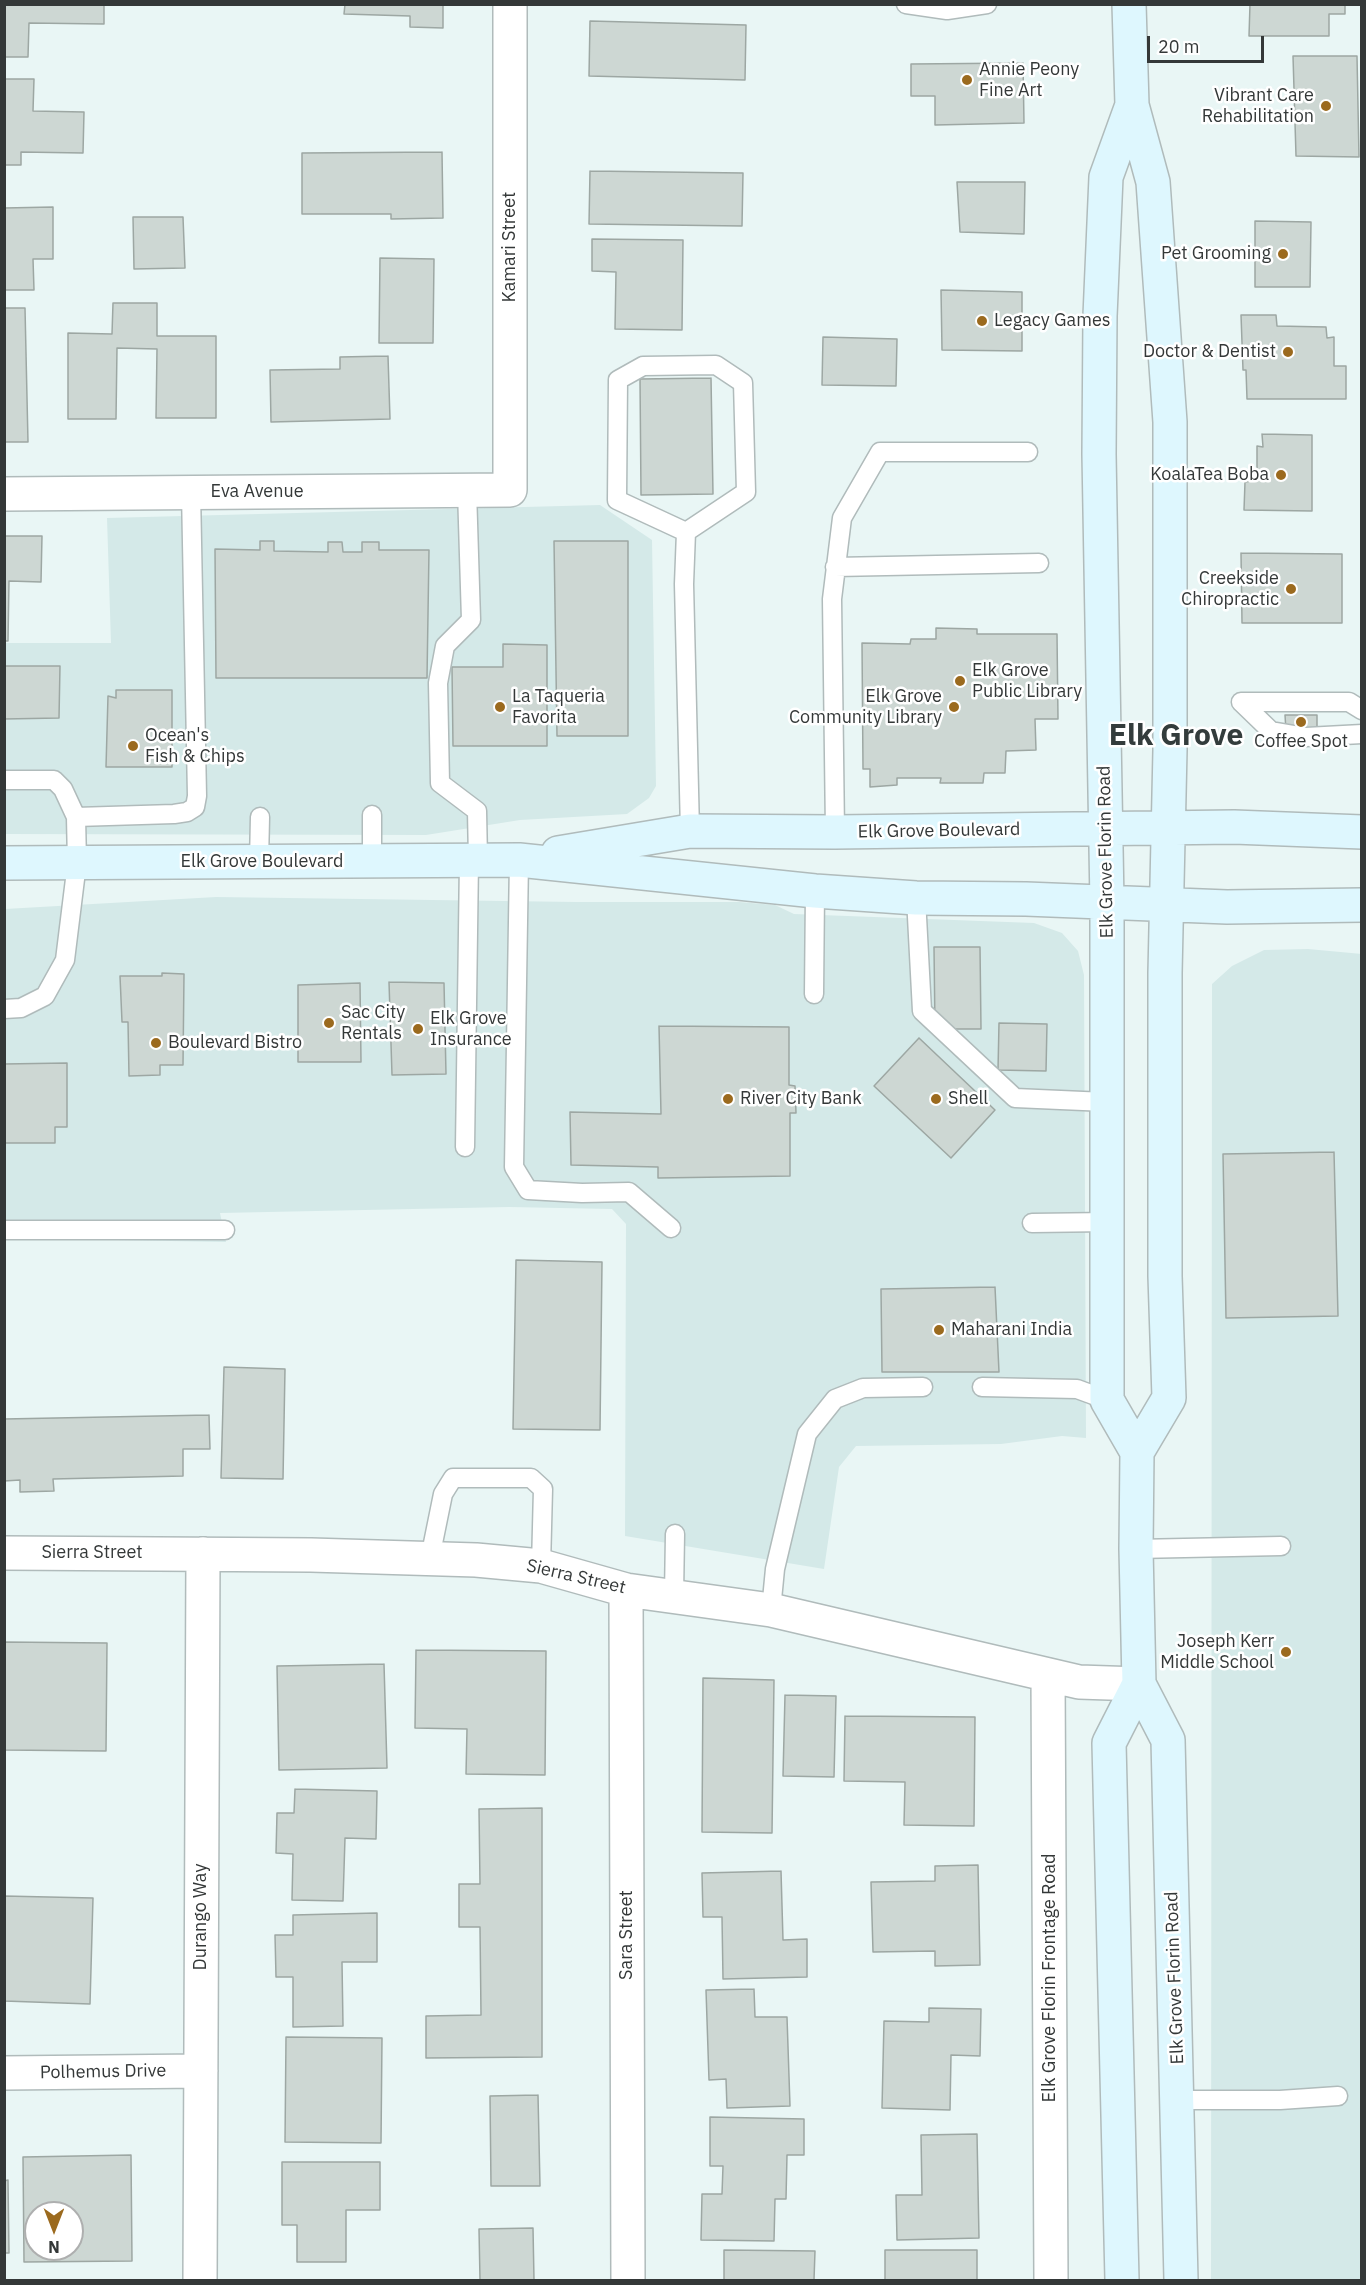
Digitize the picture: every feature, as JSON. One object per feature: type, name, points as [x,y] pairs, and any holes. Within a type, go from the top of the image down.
[{"type":"main road","name":"Elk Grove Florin Road","points":[[1129,4],[1132,105],[1153,182],[1170,422],[1170,828],[1165,973],[1165,1276],[1169,1398],[1137,1452],[1136,1549],[1139,1684],[1168,1740],[1179,2100],[1181,2280]]},
{"type":"main road","name":"Elk Grove Florin Road","points":[[1107,1400],[1107,903],[1099,454],[1100,316],[1106,177],[1132,105]]},
{"type":"main road","name":"Elk Grove Boulevard","points":[[519,860],[690,831],[835,832],[1234,827],[1362,831]]},
{"type":"main road","name":"Elk Grove Boulevard","points":[[4,863],[519,860],[815,891],[916,898],[1026,899],[1168,905],[1362,905]]},
{"type":"main road","points":[[1107,1400],[1137,1452]]},
{"type":"main road","name":"Elk Grove Florin Road","points":[[1122,2280],[1109,1743],[1139,1684]]},
{"type":"street","name":"Kamari Street","points":[[510,4],[510,490]]},
{"type":"street","name":"Eva Avenue","points":[[4,494],[510,490]]},
{"type":"street","name":"Sierra Street","points":[[4,1553],[430,1558],[541,1566],[626,1590],[771,1610],[1079,1682],[1139,1684]]},
{"type":"street","name":"Durango Way","points":[[200,2280],[203,1554]]},
{"type":"street","name":"Sara Street","points":[[626,1590],[628,2280]]},
{"type":"street","name":"Elk Grove Florin Frontage Road","points":[[1048,1675],[1051,2280]]},
{"type":"street","name":"Polhemus Drive","points":[[4,2073],[201,2072]]},
{"type":"lane","points":[[906,4],[946,10],[987,4]]},
{"type":"lane","points":[[716,365],[743,383],[747,492],[686,532],[617,500],[618,380],[643,366],[716,365]]},
{"type":"lane","points":[[835,832],[832,599],[842,518],[880,452],[1028,452]]},
{"type":"lane","points":[[465,1147],[477,811],[440,783],[438,683],[445,646],[471,620],[467,490]]},
{"type":"lane","points":[[76,817],[174,814],[188,812],[195,807],[197,796],[191,492]]},
{"type":"lane","points":[[686,532],[684,584],[690,831]]},
{"type":"lane","points":[[835,567],[1039,563]]},
{"type":"lane","points":[[1362,710],[1349,702],[1241,702],[1271,731],[1306,737],[1362,734]]},
{"type":"lane","points":[[4,780],[54,780],[63,789],[76,817],[77,863],[65,960],[45,996],[21,1008],[4,1009]]},
{"type":"lane","points":[[372,815],[372,861]]},
{"type":"lane","points":[[259,861],[260,817]]},
{"type":"lane","points":[[519,860],[514,1167],[528,1190],[582,1193],[629,1192],[671,1228]]},
{"type":"lane","points":[[814,994],[815,891]]},
{"type":"lane","points":[[916,898],[922,1011],[1015,1098],[1107,1102]]},
{"type":"lane","points":[[1032,1223],[1108,1222]]},
{"type":"lane","points":[[4,1230],[225,1230]]},
{"type":"lane","points":[[771,1610],[776,1569],[807,1434],[835,1399],[863,1388],[923,1387]]},
{"type":"lane","points":[[982,1387],[1077,1389],[1107,1400]]},
{"type":"lane","points":[[430,1558],[443,1494],[453,1478],[531,1478],[543,1489],[541,1566]]},
{"type":"lane","points":[[674,1595],[675,1534]]},
{"type":"lane","points":[[1136,1549],[1281,1546]]},
{"type":"lane","points":[[1179,2100],[1280,2100],[1338,2096]]},
{"type":"shaded area","points":[[600,505],[652,540],[656,786],[649,798],[627,814],[520,820],[426,835],[5,834],[5,643],[111,643],[107,518]]},
{"type":"shaded area","points":[[216,897],[739,902],[775,905],[794,914],[1034,923],[1062,933],[1078,951],[1084,975],[1086,1438],[1062,1436],[1001,1444],[856,1446],[839,1467],[824,1569],[625,1536],[626,1224],[612,1209],[509,1207],[220,1213],[226,1242],[5,1238],[5,909]]},
{"type":"shaded area","name":"Joseph Kerr Middle School","points":[[1308,949],[1362,954],[1361,2280],[1211,2280],[1212,984],[1232,966],[1264,950]]},
{"type":"building","points":[[4,4],[104,4],[104,24],[29,23],[28,57],[4,57]]},
{"type":"building","points":[[345,4],[443,4],[443,28],[410,27],[410,16],[344,14]]},
{"type":"building","points":[[1250,4],[1345,4],[1345,14],[1329,14],[1329,36],[1249,36]]},
{"type":"building","points":[[590,21],[746,25],[745,80],[589,76]]},
{"type":"building","name":"Vibrant Care Rehabilitation","points":[[1293,56],[1357,56],[1359,157],[1296,156]]},
{"type":"building","name":"Annie Peony Fine Art","points":[[1023,63],[1024,123],[935,125],[935,96],[911,96],[911,64]]},
{"type":"building","points":[[4,79],[34,79],[33,111],[84,112],[83,153],[21,152],[21,165],[4,165]]},
{"type":"building","points":[[442,152],[443,218],[391,219],[391,214],[302,214],[302,153]]},
{"type":"building","points":[[590,171],[743,173],[742,226],[589,224]]},
{"type":"building","points":[[957,182],[1025,182],[1024,234],[960,232]]},
{"type":"building","points":[[53,207],[53,259],[33,259],[34,290],[4,290],[4,208]]},
{"type":"building","points":[[133,217],[183,217],[185,268],[134,269]]},
{"type":"building","name":"Pet Grooming","points":[[1255,221],[1311,222],[1310,287],[1255,287]]},
{"type":"building","points":[[592,239],[683,240],[682,330],[615,329],[616,272],[592,271]]},
{"type":"building","points":[[380,258],[434,259],[433,343],[379,343]]},
{"type":"building","name":"Legacy Games","points":[[941,290],[1022,292],[1022,351],[942,350]]},
{"type":"building","points":[[113,303],[157,303],[157,336],[216,336],[216,418],[156,418],[157,349],[117,348],[116,419],[68,419],[68,333],[112,334]]},
{"type":"building","points":[[4,308],[25,308],[28,442],[4,442]]},
{"type":"building","name":"Doctor & Dentist","points":[[1241,315],[1276,315],[1277,326],[1326,327],[1327,338],[1334,337],[1334,366],[1346,366],[1346,399],[1247,399],[1246,370],[1243,370]]},
{"type":"building","points":[[823,337],[897,339],[896,386],[822,385]]},
{"type":"building","points":[[388,356],[390,419],[271,422],[270,370],[340,369],[340,357]]},
{"type":"building","points":[[711,378],[713,494],[641,495],[640,379]]},
{"type":"building","name":"KoalaTea Boba","points":[[1262,434],[1312,435],[1312,511],[1244,510],[1245,482],[1251,481],[1251,469],[1257,469],[1257,446],[1263,447]]},
{"type":"building","points":[[4,536],[42,536],[41,582],[9,581],[8,641],[4,641]]},
{"type":"building","points":[[260,541],[274,541],[274,551],[328,552],[328,542],[342,542],[343,552],[362,552],[362,542],[379,542],[379,550],[429,550],[427,678],[216,678],[215,549],[260,550]]},
{"type":"building","points":[[554,541],[628,541],[628,736],[557,736]]},
{"type":"building","name":"Creekside Chiropractic","points":[[1241,553],[1342,554],[1342,623],[1242,623]]},
{"type":"building","name":"Elk Grove Public Library","points":[[936,628],[977,629],[977,634],[1057,634],[1058,719],[1035,719],[1036,750],[1006,751],[1005,773],[984,773],[983,783],[940,783],[941,778],[897,778],[897,785],[870,787],[870,769],[863,769],[862,643],[910,644],[911,639],[936,639]]},
{"type":"building","name":"La Taqueria Favorita","points":[[503,644],[547,645],[547,746],[453,746],[452,667],[503,667]]},
{"type":"building","points":[[4,666],[60,666],[59,718],[4,719]]},
{"type":"building","points":[[116,690],[172,690],[172,767],[106,767],[108,696],[116,698]]},
{"type":"building","name":"Coffee Spot","points":[[1285,715],[1317,715],[1317,730],[1286,731]]},
{"type":"building","points":[[934,947],[980,947],[981,1029],[935,1029]]},
{"type":"building","name":"Boulevard Bistro","points":[[162,973],[184,974],[183,1065],[160,1065],[160,1075],[129,1076],[128,1022],[122,1022],[120,976],[162,976]]},
{"type":"building","name":"Elk Grove Insurance","points":[[389,982],[444,983],[446,1074],[392,1075]]},
{"type":"building","name":"Sac City Rentals","points":[[360,983],[361,1062],[298,1062],[298,985]]},
{"type":"building","points":[[999,1023],[1047,1024],[1046,1071],[998,1070]]},
{"type":"building","name":"River City Bank","points":[[659,1026],[789,1027],[789,1085],[795,1086],[796,1113],[790,1113],[790,1176],[658,1178],[658,1167],[571,1165],[570,1112],[661,1114]]},
{"type":"building","points":[[919,1038],[995,1110],[951,1158],[874,1086]]},
{"type":"building","points":[[67,1063],[67,1127],[55,1127],[55,1143],[4,1143],[4,1064]]},
{"type":"building","points":[[1334,1152],[1338,1316],[1226,1318],[1223,1154]]},
{"type":"building","points":[[516,1260],[602,1262],[600,1430],[513,1429]]},
{"type":"building","name":"Maharani India","points":[[995,1287],[999,1372],[882,1372],[881,1289]]},
{"type":"building","points":[[224,1367],[285,1369],[283,1479],[221,1478]]},
{"type":"building","points":[[209,1415],[210,1449],[183,1449],[183,1476],[53,1479],[54,1491],[20,1492],[20,1480],[4,1481],[4,1419]]},
{"type":"building","points":[[4,1642],[107,1643],[106,1751],[4,1750]]},
{"type":"building","points":[[416,1650],[546,1651],[545,1775],[466,1774],[467,1729],[415,1728]]},
{"type":"building","points":[[384,1664],[387,1768],[279,1770],[277,1666]]},
{"type":"building","points":[[703,1678],[774,1680],[772,1833],[702,1832]]},
{"type":"building","points":[[785,1695],[836,1696],[834,1777],[783,1776]]},
{"type":"building","points":[[845,1716],[975,1717],[974,1826],[904,1825],[905,1782],[844,1781]]},
{"type":"building","points":[[295,1789],[377,1791],[376,1839],[345,1838],[343,1901],[292,1900],[293,1854],[276,1853],[277,1813],[294,1813]]},
{"type":"building","points":[[542,1808],[542,2057],[426,2058],[426,2016],[481,2015],[480,1927],[459,1927],[459,1884],[480,1884],[479,1809]]},
{"type":"building","points":[[978,1865],[980,1965],[935,1966],[935,1951],[873,1952],[871,1882],[935,1881],[935,1866]]},
{"type":"building","points":[[781,1871],[783,1940],[807,1939],[807,1977],[723,1979],[722,1917],[703,1917],[702,1873]]},
{"type":"building","points":[[4,1896],[93,1898],[90,2004],[4,2001]]},
{"type":"building","points":[[377,1913],[377,1962],[342,1962],[343,2026],[293,2027],[293,1977],[276,1977],[275,1935],[293,1935],[293,1915]]},
{"type":"building","points":[[754,1989],[755,2017],[787,2017],[790,2106],[727,2108],[726,2079],[709,2080],[706,1990]]},
{"type":"building","points":[[929,2008],[981,2009],[980,2056],[951,2055],[950,2110],[882,2108],[884,2021],[929,2022]]},
{"type":"building","points":[[286,2037],[382,2038],[381,2143],[285,2142]]},
{"type":"building","points":[[538,2095],[540,2186],[491,2186],[490,2096]]},
{"type":"building","points":[[710,2117],[804,2119],[804,2155],[787,2155],[786,2199],[775,2199],[774,2241],[701,2240],[702,2194],[722,2194],[723,2166],[710,2166]]},
{"type":"building","points":[[977,2134],[979,2238],[897,2240],[896,2195],[922,2195],[921,2135]]},
{"type":"building","points":[[131,2155],[132,2261],[24,2262],[23,2157]]},
{"type":"building","points":[[282,2162],[380,2162],[380,2210],[346,2210],[346,2262],[297,2262],[297,2225],[282,2225]]},
{"type":"building","points":[[8,2180],[9,2253],[4,2253],[4,2181]]},
{"type":"building","points":[[533,2228],[534,2280],[480,2280],[479,2229]]},
{"type":"building","points":[[724,2250],[815,2251],[814,2280],[724,2280]]},
{"type":"building","points":[[885,2250],[977,2250],[977,2280],[885,2280]]},
{"type":"place","name":"Annie Peony Fine Art","points":[[967,80]]},
{"type":"place","name":"Vibrant Care Rehabilitation","points":[[1326,106]]},
{"type":"place","name":"Pet Grooming","points":[[1283,254]]},
{"type":"place","name":"Legacy Games","points":[[982,321]]},
{"type":"place","name":"Doctor & Dentist","points":[[1288,352]]},
{"type":"place","name":"KoalaTea Boba","points":[[1281,475]]},
{"type":"place","name":"Creekside Chiropractic","points":[[1291,589]]},
{"type":"place","name":"Elk Grove Public Library","points":[[960,681]]},
{"type":"place","name":"La Taqueria Favorita","points":[[500,707]]},
{"type":"place","name":"Elk Grove Community Library","points":[[954,707]]},
{"type":"place","name":"Coffee Spot","points":[[1301,722]]},
{"type":"place","name":"Ocean's Fish & Chips","points":[[133,746]]},
{"type":"place","name":"Sac City Rentals","points":[[329,1023]]},
{"type":"place","name":"Elk Grove Insurance","points":[[418,1029]]},
{"type":"place","name":"Boulevard Bistro","points":[[156,1043]]},
{"type":"place","name":"River City Bank","points":[[728,1099]]},
{"type":"place","name":"Shell","points":[[936,1099]]},
{"type":"place","name":"Maharani India","points":[[939,1330]]},
{"type":"place","name":"Joseph Kerr Middle School","points":[[1286,1652]]},
{"type":"district","name":"Elk Grove","points":[[1176,736]]}]
